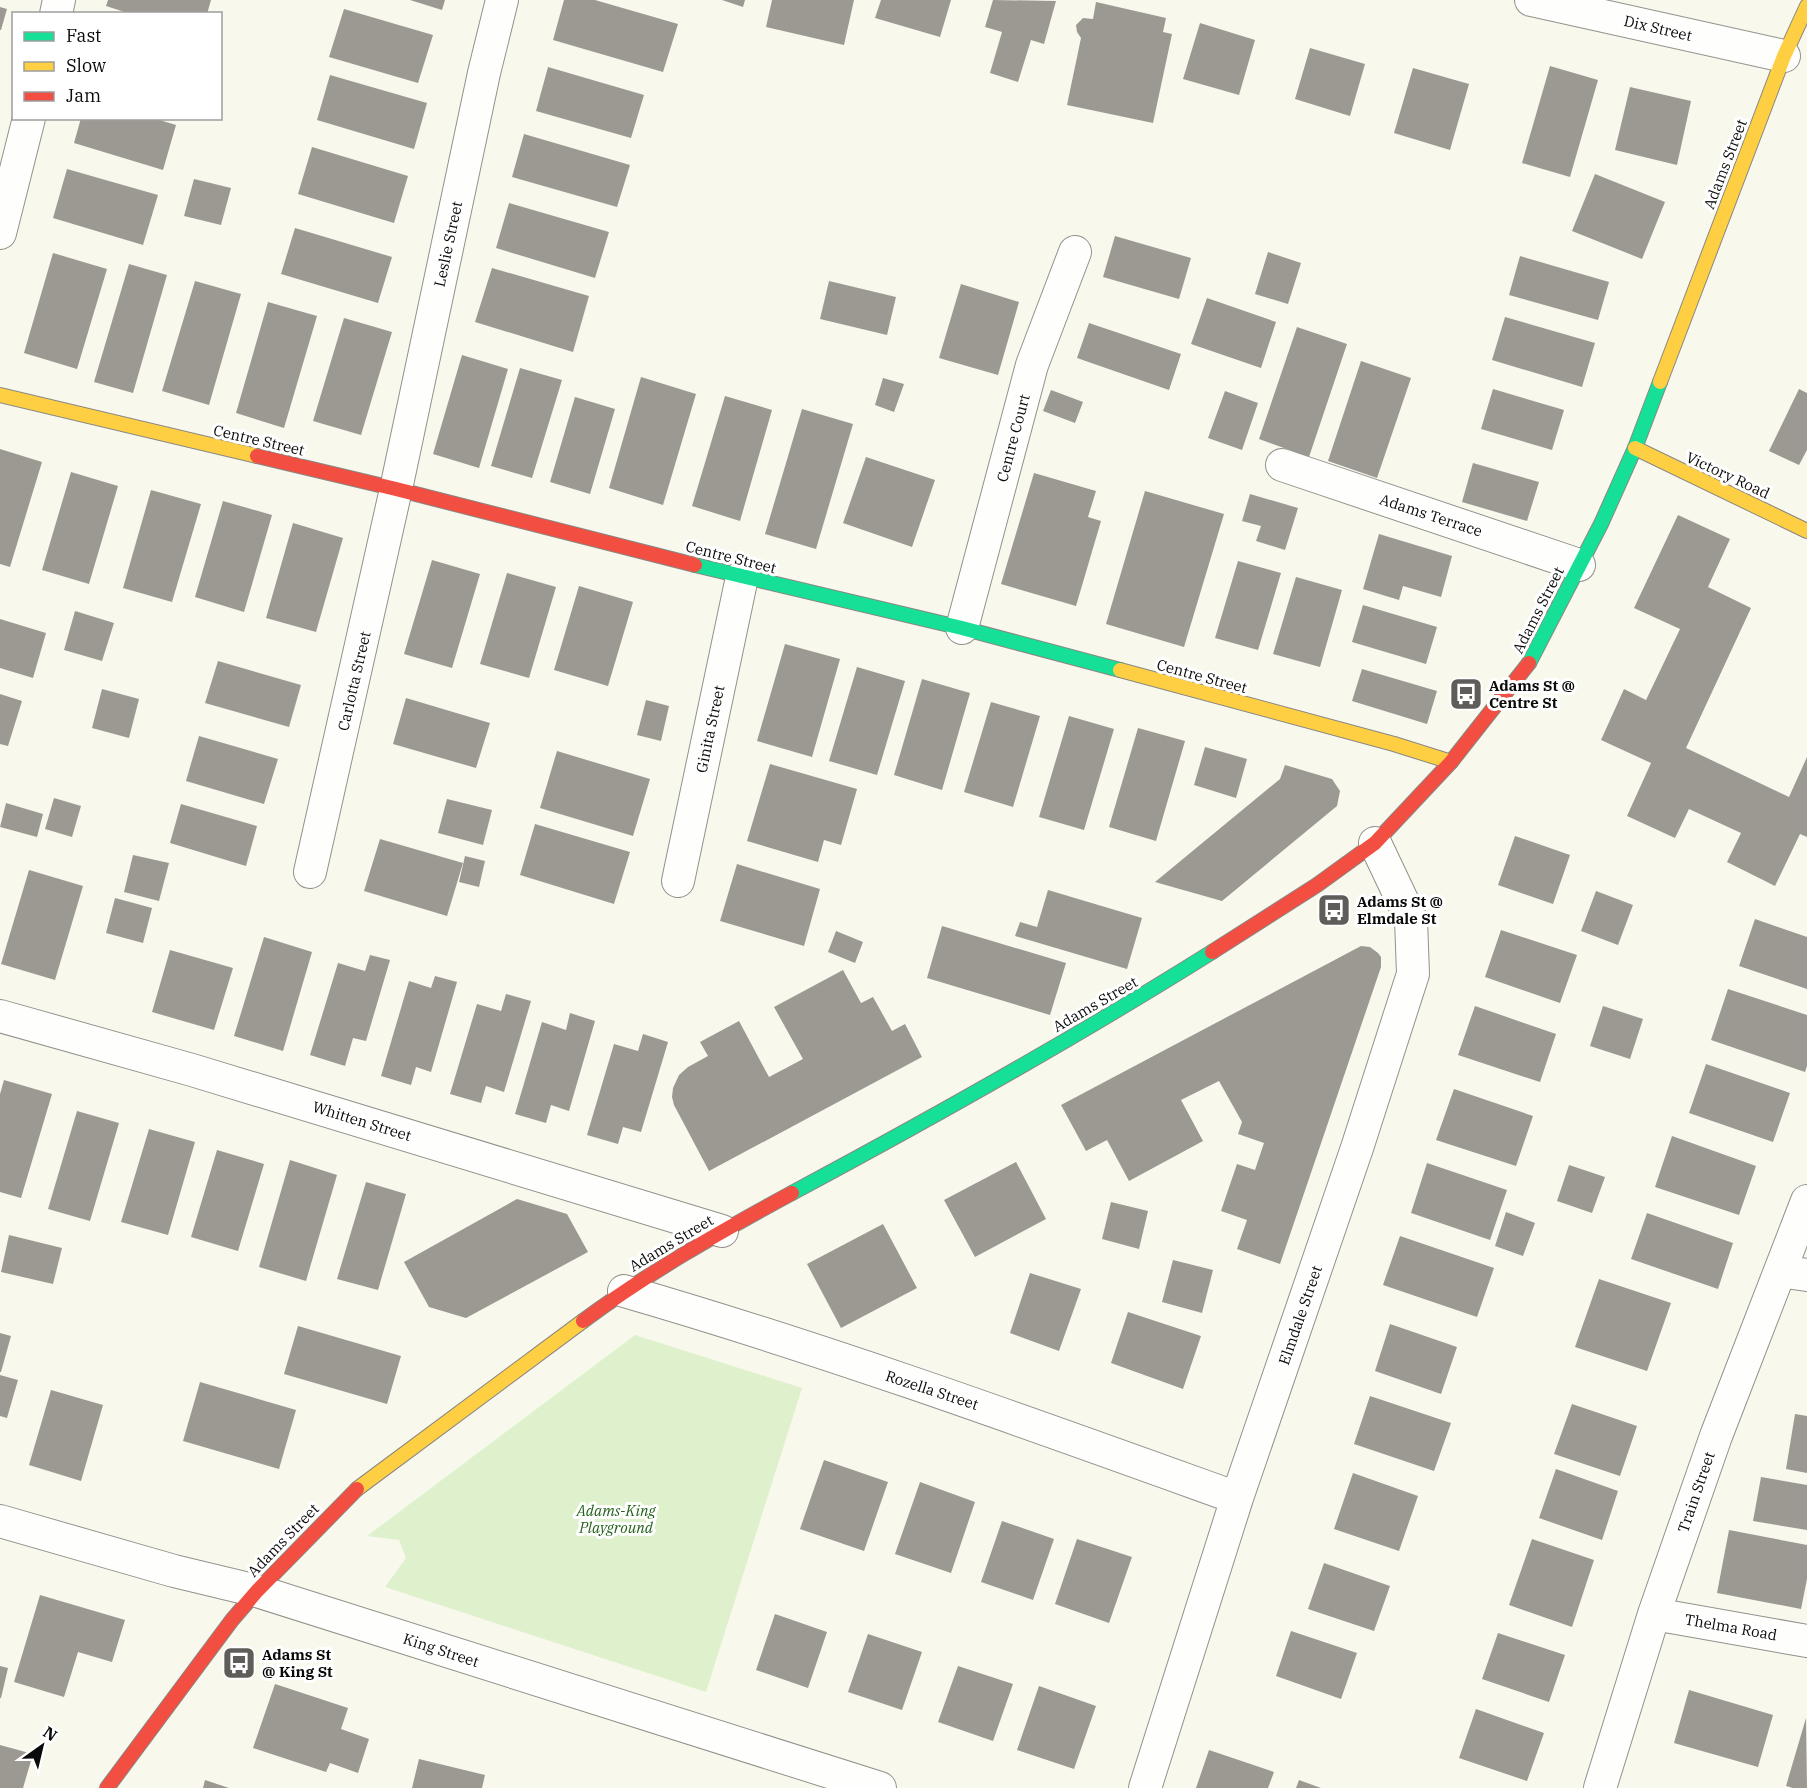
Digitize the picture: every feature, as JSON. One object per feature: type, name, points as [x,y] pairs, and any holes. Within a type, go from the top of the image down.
[{"type":"main road","name":"Adams Street","points":[[107,1788],[232,1620],[351,1494],[624,1291],[722,1231],[943,1113],[1158,986],[1317,885],[1375,843],[1451,762],[1528,664],[1601,524],[1635,448],[1784,56],[1807,6]]},
{"type":"main road","name":"Centre Street","points":[[0,395],[396,489],[742,577],[962,628],[1394,744],[1451,762]]},
{"type":"main road","name":"Victory Road","points":[[1635,448],[1807,531]]},
{"type":"street","name":"Leslie Street","points":[[396,489],[502,0]]},
{"type":"street","name":"Dix Street","points":[[1531,0],[1784,56]]},
{"type":"street","points":[[0,233],[28,120]]},
{"type":"street","name":"Centre Court","points":[[962,628],[1032,365],[1075,252]]},
{"type":"street","name":"Adams Terrace","points":[[1282,465],[1579,565]]},
{"type":"street","name":"Carlotta Street","points":[[310,872],[396,489]]},
{"type":"street","name":"Ginita Street","points":[[678,881],[742,577]]},
{"type":"street","name":"Elmdale Street","points":[[1144,1788],[1237,1498],[1357,1148],[1413,974],[1411,919],[1375,843]]},
{"type":"street","name":"Whitten Street","points":[[0,1016],[192,1070],[722,1231]]},
{"type":"street","name":"Train Street","points":[[1600,1788],[1654,1614],[1716,1436],[1794,1273],[1807,1201]]},
{"type":"street","name":"Rozella Street","points":[[624,1291],[702,1314],[1018,1419],[1237,1498]]},
{"type":"street","name":"King Street","points":[[0,1521],[174,1571],[257,1591],[813,1778],[880,1788]]},
{"type":"street","name":"Thelma Road","points":[[1654,1614],[1807,1641]]},
{"type":"green space","name":"Adams-King Playground","points":[[635,1335],[802,1388],[706,1692],[385,1587],[406,1558],[399,1540],[367,1536]]},
{"type":"building","points":[[108,0],[211,0],[208,12],[125,12],[106,6]]},
{"type":"building","points":[[410,0],[445,0],[442,10]]},
{"type":"building","points":[[564,0],[595,0],[678,24],[663,72],[553,40]]},
{"type":"building","points":[[722,0],[745,0],[743,7]]},
{"type":"building","points":[[772,0],[854,0],[844,45],[766,27]]},
{"type":"building","points":[[881,0],[951,0],[940,37],[875,18]]},
{"type":"building","points":[[993,0],[1056,1],[1044,44],[1031,40],[1018,82],[990,73],[1002,32],[985,27]]},
{"type":"building","points":[[1096,2],[1166,18],[1163,32],[1172,34],[1153,123],[1067,105],[1081,38],[1076,25],[1083,18],[1093,19]]},
{"type":"building","points":[[0,7],[7,9],[1,30],[0,30]]},
{"type":"building","points":[[344,9],[433,35],[418,83],[329,57]]},
{"type":"building","points":[[1200,23],[1255,40],[1239,95],[1183,79]]},
{"type":"building","points":[[1310,48],[1365,64],[1350,116],[1295,99]]},
{"type":"building","points":[[1550,66],[1598,80],[1570,177],[1522,163]]},
{"type":"building","points":[[548,67],[644,95],[631,138],[536,111]]},
{"type":"building","points":[[1413,68],[1469,84],[1450,150],[1394,133]]},
{"type":"building","points":[[330,75],[427,103],[414,149],[317,120]]},
{"type":"building","points":[[1630,87],[1691,101],[1677,165],[1615,150]]},
{"type":"building","points":[[80,120],[160,120],[176,125],[163,170],[74,143]]},
{"type":"building","points":[[524,134],[630,165],[617,207],[512,177]]},
{"type":"building","points":[[312,147],[408,176],[394,223],[298,194]]},
{"type":"building","points":[[67,169],[158,195],[143,245],[53,218]]},
{"type":"building","points":[[1595,174],[1665,202],[1642,259],[1572,231]]},
{"type":"building","points":[[194,179],[231,188],[221,225],[184,216]]},
{"type":"building","points":[[509,203],[609,232],[595,278],[496,248]]},
{"type":"building","points":[[295,228],[392,257],[378,303],[281,274]]},
{"type":"building","points":[[1115,236],[1191,258],[1179,299],[1103,277]]},
{"type":"building","points":[[1268,252],[1301,263],[1288,304],[1255,294]]},
{"type":"building","points":[[53,253],[107,269],[77,369],[24,353]]},
{"type":"building","points":[[1520,256],[1609,282],[1598,320],[1509,295]]},
{"type":"building","points":[[129,264],[167,275],[133,393],[94,382]]},
{"type":"building","points":[[492,268],[589,296],[573,352],[475,322]]},
{"type":"building","points":[[195,281],[241,294],[209,405],[162,391]]},
{"type":"building","points":[[829,281],[896,297],[887,335],[820,319]]},
{"type":"building","points":[[961,284],[1019,302],[998,375],[939,358]]},
{"type":"building","points":[[1207,298],[1276,322],[1261,368],[1191,344]]},
{"type":"building","points":[[268,302],[317,316],[284,428],[236,413]]},
{"type":"building","points":[[1505,317],[1595,343],[1582,387],[1492,360]]},
{"type":"building","points":[[344,318],[392,332],[361,435],[313,421]]},
{"type":"building","points":[[1089,323],[1181,354],[1169,390],[1077,358]]},
{"type":"building","points":[[1297,327],[1347,344],[1309,457],[1259,439]]},
{"type":"building","points":[[462,355],[508,369],[479,468],[433,454]]},
{"type":"building","points":[[1361,361],[1411,378],[1377,478],[1328,461]]},
{"type":"building","points":[[520,368],[562,380],[532,478],[491,466]]},
{"type":"building","points":[[641,377],[696,394],[663,505],[609,488]]},
{"type":"building","points":[[883,378],[904,384],[894,412],[875,405]]},
{"type":"building","points":[[1493,389],[1564,410],[1552,450],[1481,429]]},
{"type":"building","points":[[1799,389],[1807,393],[1807,450],[1799,465],[1769,451]]},
{"type":"building","points":[[1051,390],[1083,402],[1075,423],[1043,411]]},
{"type":"building","points":[[1225,391],[1258,403],[1242,450],[1208,438]]},
{"type":"building","points":[[725,396],[772,410],[740,521],[692,506]]},
{"type":"building","points":[[575,397],[615,409],[590,494],[550,482]]},
{"type":"building","points":[[802,409],[853,424],[816,549],[765,534]]},
{"type":"building","points":[[0,449],[42,462],[10,567],[0,564]]},
{"type":"building","points":[[866,457],[935,480],[912,547],[843,523]]},
{"type":"building","points":[[1473,463],[1539,482],[1527,521],[1462,502]]},
{"type":"building","points":[[71,472],[118,486],[89,584],[42,570]]},
{"type":"building","points":[[1034,473],[1096,491],[1088,517],[1101,521],[1076,606],[1001,584]]},
{"type":"building","points":[[151,490],[201,504],[172,602],[123,588]]},
{"type":"building","points":[[1145,491],[1224,514],[1184,647],[1106,624]]},
{"type":"building","points":[[1250,494],[1298,508],[1285,550],[1256,541],[1261,526],[1242,521]]},
{"type":"building","points":[[223,501],[272,515],[244,612],[195,597]]},
{"type":"building","points":[[1678,515],[1730,539],[1708,587],[1751,608],[1686,748],[1789,797],[1807,757],[1807,837],[1800,834],[1775,886],[1727,862],[1741,833],[1689,809],[1675,838],[1627,816],[1651,763],[1601,740],[1624,689],[1646,700],[1680,629],[1634,608]]},
{"type":"building","points":[[293,523],[343,538],[316,632],[266,618]]},
{"type":"building","points":[[1379,534],[1452,556],[1441,597],[1403,586],[1399,600],[1363,589]]},
{"type":"building","points":[[432,560],[480,574],[452,668],[404,654]]},
{"type":"building","points":[[1238,561],[1281,573],[1258,650],[1215,638]]},
{"type":"building","points":[[507,573],[556,587],[529,678],[480,664]]},
{"type":"building","points":[[1296,577],[1342,590],[1320,667],[1273,654]]},
{"type":"building","points":[[579,586],[633,602],[608,686],[554,670]]},
{"type":"building","points":[[1363,605],[1437,627],[1426,664],[1352,642]]},
{"type":"building","points":[[75,611],[114,623],[102,661],[64,650]]},
{"type":"building","points":[[0,619],[46,633],[33,678],[0,668]]},
{"type":"building","points":[[785,644],[840,659],[812,757],[757,741]]},
{"type":"building","points":[[218,661],[301,685],[289,727],[205,703]]},
{"type":"building","points":[[857,667],[905,681],[877,775],[829,761]]},
{"type":"building","points":[[1362,669],[1437,691],[1427,724],[1352,701]]},
{"type":"building","points":[[922,679],[970,693],[942,790],[894,775]]},
{"type":"building","points":[[102,689],[139,699],[129,738],[92,728]]},
{"type":"building","points":[[0,694],[22,701],[8,746],[0,744]]},
{"type":"building","points":[[406,698],[490,723],[476,768],[393,744]]},
{"type":"building","points":[[646,700],[669,706],[661,741],[637,735]]},
{"type":"building","points":[[991,702],[1040,716],[1013,807],[964,792]]},
{"type":"building","points":[[1069,716],[1114,729],[1084,830],[1039,817]]},
{"type":"building","points":[[1138,728],[1185,741],[1156,841],[1109,827]]},
{"type":"building","points":[[199,736],[278,759],[264,804],[186,781]]},
{"type":"building","points":[[1205,747],[1247,759],[1236,798],[1194,785]]},
{"type":"building","points":[[557,751],[650,779],[633,836],[540,808]]},
{"type":"building","points":[[770,764],[857,789],[841,845],[824,840],[818,862],[747,841]]},
{"type":"building","points":[[1285,765],[1332,779],[1340,791],[1337,806],[1222,901],[1155,882],[1280,779]]},
{"type":"building","points":[[54,798],[81,806],[72,837],[45,829]]},
{"type":"building","points":[[447,799],[492,810],[483,845],[438,833]]},
{"type":"building","points":[[6,803],[43,814],[37,837],[0,827]]},
{"type":"building","points":[[181,804],[257,826],[246,866],[170,843]]},
{"type":"building","points":[[535,824],[630,852],[614,904],[520,875]]},
{"type":"building","points":[[1515,836],[1570,855],[1553,904],[1498,885]]},
{"type":"building","points":[[380,839],[463,863],[447,916],[364,891]]},
{"type":"building","points":[[133,855],[169,863],[159,901],[124,892]]},
{"type":"building","points":[[465,856],[485,861],[479,887],[459,882]]},
{"type":"building","points":[[737,864],[820,889],[804,946],[720,921]]},
{"type":"building","points":[[29,870],[83,886],[55,980],[1,964]]},
{"type":"building","points":[[1048,890],[1142,918],[1127,969],[1015,936],[1020,922],[1037,927]]},
{"type":"building","points":[[1596,891],[1633,905],[1618,945],[1581,931]]},
{"type":"building","points":[[115,898],[152,908],[143,943],[106,933]]},
{"type":"building","points":[[1755,919],[1807,937],[1807,989],[1739,966]]},
{"type":"building","points":[[942,926],[1066,963],[1050,1015],[927,978]]},
{"type":"building","points":[[1501,930],[1577,955],[1560,1003],[1485,977]]},
{"type":"building","points":[[836,931],[863,942],[855,963],[828,952]]},
{"type":"building","points":[[264,937],[312,952],[283,1051],[234,1036]]},
{"type":"building","points":[[1361,946],[1370,947],[1378,953],[1381,957],[1381,967],[1280,1264],[1237,1249],[1247,1220],[1221,1211],[1237,1164],[1255,1170],[1264,1143],[1238,1134],[1242,1122],[1219,1081],[1181,1100],[1203,1141],[1129,1181],[1107,1140],[1086,1151],[1061,1105]]},
{"type":"building","points":[[170,950],[233,968],[214,1030],[152,1012]]},
{"type":"building","points":[[370,955],[390,960],[366,1041],[353,1038],[345,1066],[310,1055],[338,963],[365,971]]},
{"type":"building","points":[[843,970],[861,1003],[873,997],[892,1031],[905,1024],[922,1057],[709,1171],[672,1097],[679,1075],[708,1056],[700,1042],[739,1021],[769,1077],[803,1059],[774,1007]]},
{"type":"building","points":[[435,976],[457,982],[431,1072],[416,1067],[411,1085],[381,1076],[409,981],[431,988]]},
{"type":"building","points":[[1728,989],[1807,1015],[1805,1072],[1711,1040]]},
{"type":"building","points":[[506,994],[531,1001],[504,1092],[486,1086],[481,1103],[450,1094],[477,1004],[501,1011]]},
{"type":"building","points":[[1475,1006],[1556,1034],[1540,1082],[1458,1055]]},
{"type":"building","points":[[1603,1006],[1643,1019],[1630,1059],[1590,1046]]},
{"type":"building","points":[[570,1013],[595,1021],[569,1111],[551,1105],[546,1123],[515,1114],[542,1022],[566,1030]]},
{"type":"building","points":[[643,1034],[668,1042],[641,1132],[623,1127],[618,1144],[587,1135],[614,1044],[638,1051]]},
{"type":"building","points":[[1706,1064],[1790,1093],[1773,1142],[1689,1113]]},
{"type":"building","points":[[4,1080],[52,1094],[21,1198],[0,1192],[0,1094]]},
{"type":"building","points":[[1454,1089],[1533,1116],[1516,1166],[1436,1140]]},
{"type":"building","points":[[77,1111],[119,1123],[90,1221],[48,1209]]},
{"type":"building","points":[[149,1129],[195,1142],[168,1235],[121,1222]]},
{"type":"building","points":[[1672,1136],[1756,1166],[1739,1215],[1655,1187]]},
{"type":"building","points":[[217,1150],[264,1164],[238,1251],[191,1237]]},
{"type":"building","points":[[290,1160],[337,1175],[306,1281],[259,1267]]},
{"type":"building","points":[[1016,1162],[1046,1219],[975,1257],[944,1200]]},
{"type":"building","points":[[1427,1163],[1507,1190],[1490,1240],[1411,1213]]},
{"type":"building","points":[[1569,1165],[1605,1177],[1592,1213],[1557,1201]]},
{"type":"building","points":[[366,1182],[406,1194],[378,1290],[337,1279]]},
{"type":"building","points":[[517,1199],[567,1214],[588,1252],[466,1318],[429,1307],[404,1262]]},
{"type":"building","points":[[1111,1202],[1148,1211],[1139,1249],[1102,1239]]},
{"type":"building","points":[[1506,1212],[1535,1223],[1523,1256],[1495,1246]]},
{"type":"building","points":[[1647,1213],[1733,1243],[1718,1289],[1631,1259]]},
{"type":"building","points":[[883,1224],[917,1288],[841,1328],[807,1264]]},
{"type":"building","points":[[9,1235],[62,1248],[53,1284],[1,1272]]},
{"type":"building","points":[[1400,1236],[1494,1268],[1477,1317],[1383,1285]]},
{"type":"building","points":[[1173,1260],[1213,1270],[1202,1313],[1162,1302]]},
{"type":"building","points":[[1030,1273],[1081,1289],[1059,1351],[1010,1333]]},
{"type":"building","points":[[1599,1279],[1671,1303],[1647,1371],[1575,1347]]},
{"type":"building","points":[[1128,1312],[1201,1336],[1183,1389],[1111,1363]]},
{"type":"building","points":[[1390,1324],[1457,1347],[1441,1394],[1375,1371]]},
{"type":"building","points":[[298,1326],[401,1356],[387,1404],[284,1374]]},
{"type":"building","points":[[0,1333],[11,1336],[1,1372],[0,1372]]},
{"type":"building","points":[[0,1375],[18,1380],[7,1418],[0,1416]]},
{"type":"building","points":[[200,1382],[296,1410],[279,1469],[183,1441]]},
{"type":"building","points":[[51,1390],[103,1405],[81,1481],[29,1465]]},
{"type":"building","points":[[1370,1396],[1451,1423],[1434,1471],[1354,1444]]},
{"type":"building","points":[[1572,1404],[1637,1426],[1620,1476],[1554,1454]]},
{"type":"building","points":[[1795,1414],[1807,1416],[1807,1473],[1786,1469]]},
{"type":"building","points":[[824,1460],[888,1482],[864,1551],[800,1529]]},
{"type":"building","points":[[1556,1469],[1618,1491],[1602,1540],[1539,1518]]},
{"type":"building","points":[[1353,1473],[1418,1496],[1399,1551],[1334,1529]]},
{"type":"building","points":[[1761,1477],[1807,1485],[1807,1530],[1753,1521]]},
{"type":"building","points":[[920,1482],[975,1502],[951,1573],[895,1554]]},
{"type":"building","points":[[1002,1521],[1054,1539],[1033,1600],[981,1582]]},
{"type":"building","points":[[1729,1530],[1807,1545],[1807,1579],[1801,1609],[1717,1593]]},
{"type":"building","points":[[1077,1539],[1132,1557],[1109,1623],[1055,1604]]},
{"type":"building","points":[[1532,1539],[1594,1560],[1572,1627],[1509,1605]]},
{"type":"building","points":[[1324,1563],[1390,1586],[1374,1631],[1308,1609]]},
{"type":"building","points":[[40,1595],[125,1620],[112,1662],[78,1652],[64,1697],[14,1682]]},
{"type":"building","points":[[775,1614],[827,1632],[808,1688],[756,1670]]},
{"type":"building","points":[[1291,1631],[1357,1653],[1341,1699],[1276,1676]]},
{"type":"building","points":[[1498,1633],[1565,1655],[1549,1702],[1482,1679]]},
{"type":"building","points":[[868,1634],[922,1652],[902,1710],[848,1692]]},
{"type":"building","points":[[0,1666],[8,1668],[1,1698],[0,1698]]},
{"type":"building","points":[[958,1666],[1013,1684],[993,1741],[938,1722]]},
{"type":"building","points":[[275,1684],[348,1708],[341,1729],[369,1739],[358,1773],[330,1763],[326,1772],[253,1748]]},
{"type":"building","points":[[1039,1686],[1096,1706],[1074,1769],[1017,1750]]},
{"type":"building","points":[[1689,1690],[1773,1715],[1758,1767],[1674,1743]]},
{"type":"building","points":[[1476,1709],[1544,1733],[1527,1781],[1459,1758]]},
{"type":"building","points":[[1806,1718],[1807,1788],[1793,1788],[1786,1786]]},
{"type":"building","points":[[0,1745],[33,1754],[23,1788],[0,1788]]},
{"type":"building","points":[[1209,1750],[1274,1772],[1268,1788],[1196,1788]]},
{"type":"building","points":[[419,1759],[485,1775],[482,1788],[412,1788]]},
{"type":"building","points":[[205,1780],[229,1788],[203,1788]]},
{"type":"building","points":[[1299,1780],[1321,1788],[1296,1788]]},
{"type":"traffic: fast","points":[[1529,663],[1601,524],[1635,448],[1660,382]]},
{"type":"traffic: fast","points":[[695,565],[962,628],[1120,670]]},
{"type":"traffic: fast","points":[[792,1193],[1004,1076],[1212,952]]},
{"type":"traffic: slow","points":[[1660,382],[1784,56],[1807,6]]},
{"type":"traffic: slow","points":[[0,395],[257,456]]},
{"type":"traffic: slow","points":[[1635,448],[1807,531]]},
{"type":"traffic: slow","points":[[1120,670],[1394,744],[1451,762]]},
{"type":"traffic: slow","points":[[357,1489],[583,1321]]},
{"type":"traffic: jam","points":[[257,456],[695,565]]},
{"type":"traffic: jam","points":[[1212,952],[1317,885],[1375,843],[1451,762],[1529,663]]},
{"type":"traffic: jam","points":[[583,1321],[685,1253],[792,1193]]},
{"type":"traffic: jam","points":[[107,1788],[232,1620],[257,1591],[357,1489]]},
{"type":"place","name":"Adams St @ Centre St","points":[[1466,694]]},
{"type":"place","name":"Adams St @ Elmdale St","points":[[1334,910]]},
{"type":"place","name":"Adams St @ King St","points":[[239,1663]]}]
